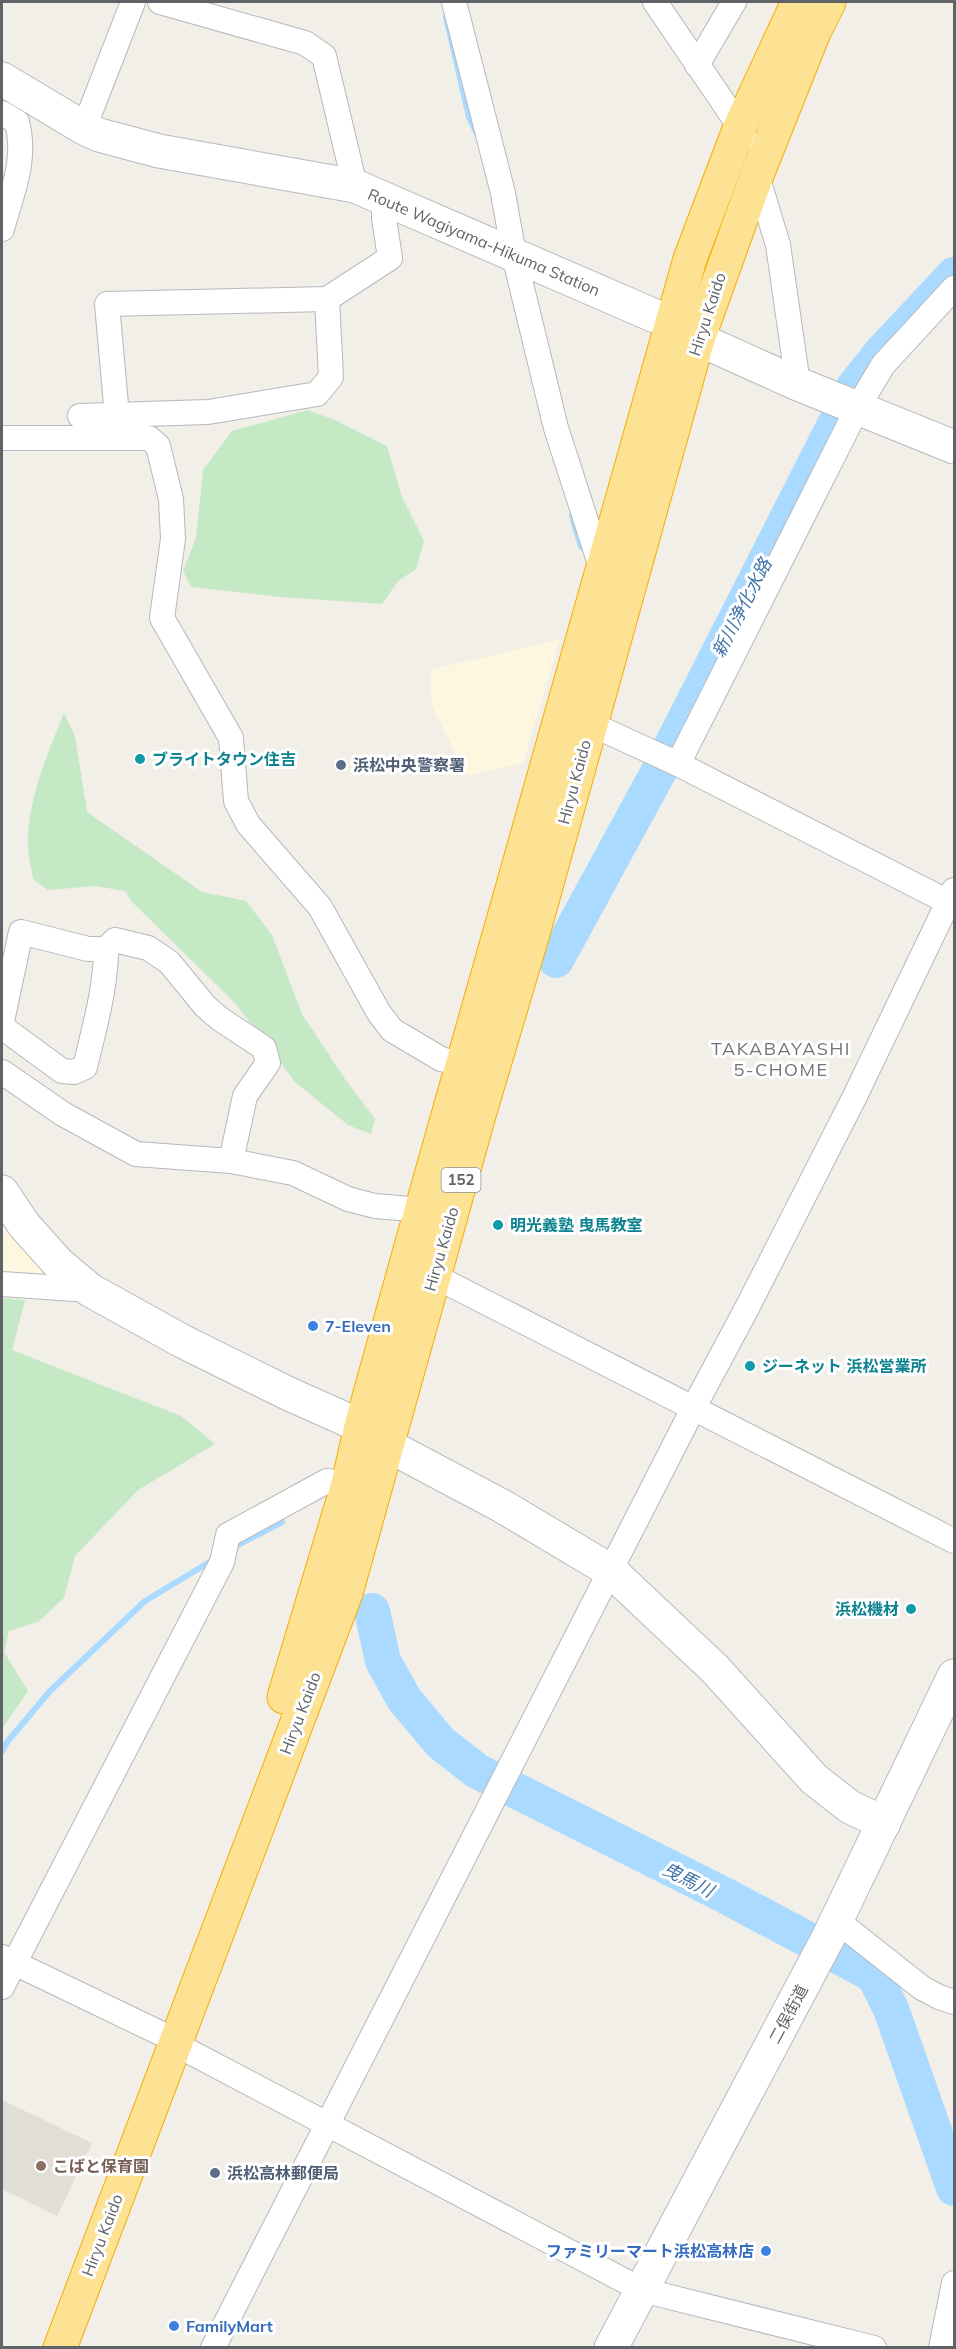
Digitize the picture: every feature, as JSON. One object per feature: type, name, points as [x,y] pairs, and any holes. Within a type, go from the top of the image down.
[{"type":"highway","name":"Hiryu Kaido","points":[[41,2348],[344,1600],[434,1276],[532,937],[577,713],[602,570],[672,320],[690,259],[740,127],[798,2]]},
{"type":"highway","name":"Hiryu Kaido","points":[[60,2348],[289,1682],[348,1484],[361,1426],[464,1065],[698,339],[758,175],[814,32],[829,2]]},
{"type":"street","points":[[84,128],[133,2]]},
{"type":"street","points":[[117,416],[107,304],[327,299],[390,258],[384,218],[370,192],[324,56],[305,43],[160,2]]},
{"type":"street","points":[[454,2],[503,193],[514,255],[556,428],[602,570]]},
{"type":"street","points":[[655,2],[740,127],[758,175],[778,244],[798,384]]},
{"type":"street","points":[[697,65],[734,2]]},
{"type":"street","name":"Route Wagiyama-Hikuma Station","points":[[2,79],[84,128],[159,151],[370,192],[655,316],[672,320],[698,339],[798,384],[954,447]]},
{"type":"street","points":[[2,113],[17,122],[21,138],[21,159],[8,183],[2,229]]},
{"type":"street","points":[[678,764],[850,404],[954,288]]},
{"type":"street","points":[[80,416],[208,412],[317,394],[331,377],[327,299]]},
{"type":"street","points":[[3,433],[149,438],[158,446],[171,499],[172,529],[172,552],[162,618],[231,738],[236,801],[248,824],[320,907],[379,1013],[392,1030],[441,1059],[464,1065]]},
{"type":"street","points":[[213,2348],[694,1407],[747,1308],[952,899],[606,731],[577,713]]},
{"type":"street","points":[[2,1021],[21,932],[88,949],[106,949]]},
{"type":"street","points":[[2,1027],[62,1071],[74,1072],[85,1067],[97,1012],[106,949],[115,940],[148,948],[168,962],[205,1006],[220,1019],[264,1048],[268,1063],[245,1096],[231,1161]]},
{"type":"street","points":[[2,1072],[63,1114],[136,1154],[231,1161],[293,1173],[348,1199],[375,1206],[411,1209],[423,1206]]},
{"type":"street","points":[[2,1192],[24,1225],[58,1263],[90,1290],[182,1341],[289,1394],[361,1426],[387,1445],[502,1506],[611,1571],[715,1669],[814,1779],[850,1807],[884,1822]]},
{"type":"street","points":[[434,1276],[954,1541]]},
{"type":"street","points":[[2,1284],[90,1290]]},
{"type":"street","points":[[2,1987],[7,1960],[222,1562],[228,1535],[327,1481],[348,1484]]},
{"type":"street","name":"二俣街道","points":[[611,2348],[827,1940],[954,1676]]},
{"type":"street","points":[[827,1940],[939,1997],[954,2002]]},
{"type":"street","points":[[7,1960],[167,2038],[642,2290],[874,2348]]},
{"type":"street","points":[[941,2348],[954,2283]]},
{"type":"shaded area","points":[[560,639],[523,763],[467,776],[432,706],[430,670]]},
{"type":"shaded area","points":[[2,1219],[44,1269],[49,1279],[2,1272]]},
{"type":"shaded area","name":"こばと保育園","points":[[2,2100],[92,2143],[57,2216],[2,2189]]},
{"type":"green space","points":[[308,410],[337,421],[387,446],[402,497],[424,541],[416,569],[398,581],[382,604],[280,597],[191,587],[183,571],[196,538],[203,470],[232,431]]},
{"type":"green space","points":[[64,713],[75,736],[87,812],[202,892],[246,901],[272,935],[302,1014],[375,1119],[371,1134],[348,1125],[295,1082],[236,1004],[131,901],[125,891],[95,886],[48,890],[33,879],[28,842],[29,821],[41,774]]},
{"type":"green space","points":[[2,1298],[25,1300],[12,1350],[181,1416],[215,1444],[138,1490],[75,1556],[64,1598],[38,1622],[9,1631],[4,1652],[28,1691],[2,1729]]},
{"type":"waterway","points":[[446,17],[469,117],[477,134]]},
{"type":"waterway","name":"新川浄化水路","points":[[556,960],[659,771],[854,387],[882,352],[954,275]]},
{"type":"waterway","points":[[572,516],[581,547]]},
{"type":"waterway","points":[[232,1548],[282,1522]]},
{"type":"waterway","points":[[2,1752],[7,1742],[50,1691],[145,1601],[213,1560]]},
{"type":"waterway","name":"曳馬川","points":[[372,1611],[383,1661],[404,1699],[441,1743],[477,1771],[726,1896],[874,1975],[891,2009],[954,2188]]},
{"type":"place","name":"ブライトタウン住吉","points":[[140,759]]},
{"type":"place","name":"浜松中央警察署","points":[[341,765]]},
{"type":"place","name":"明光義塾 曳馬教室","points":[[498,1225]]},
{"type":"place","name":"7-Eleven","points":[[313,1326]]},
{"type":"place","name":"ジーネット 浜松営業所","points":[[750,1366]]},
{"type":"place","name":"浜松機材","points":[[911,1609]]},
{"type":"place","name":"こばと保育園","points":[[41,2166]]},
{"type":"place","name":"浜松高林郵便局","points":[[215,2173]]},
{"type":"place","name":"ファミリーマート浜松高林店","points":[[766,2251]]},
{"type":"place","name":"FamilyMart","points":[[174,2326]]},
{"type":"district","name":"TAKABAYASHI 5-CHOME","points":[[781,1059]]}]
